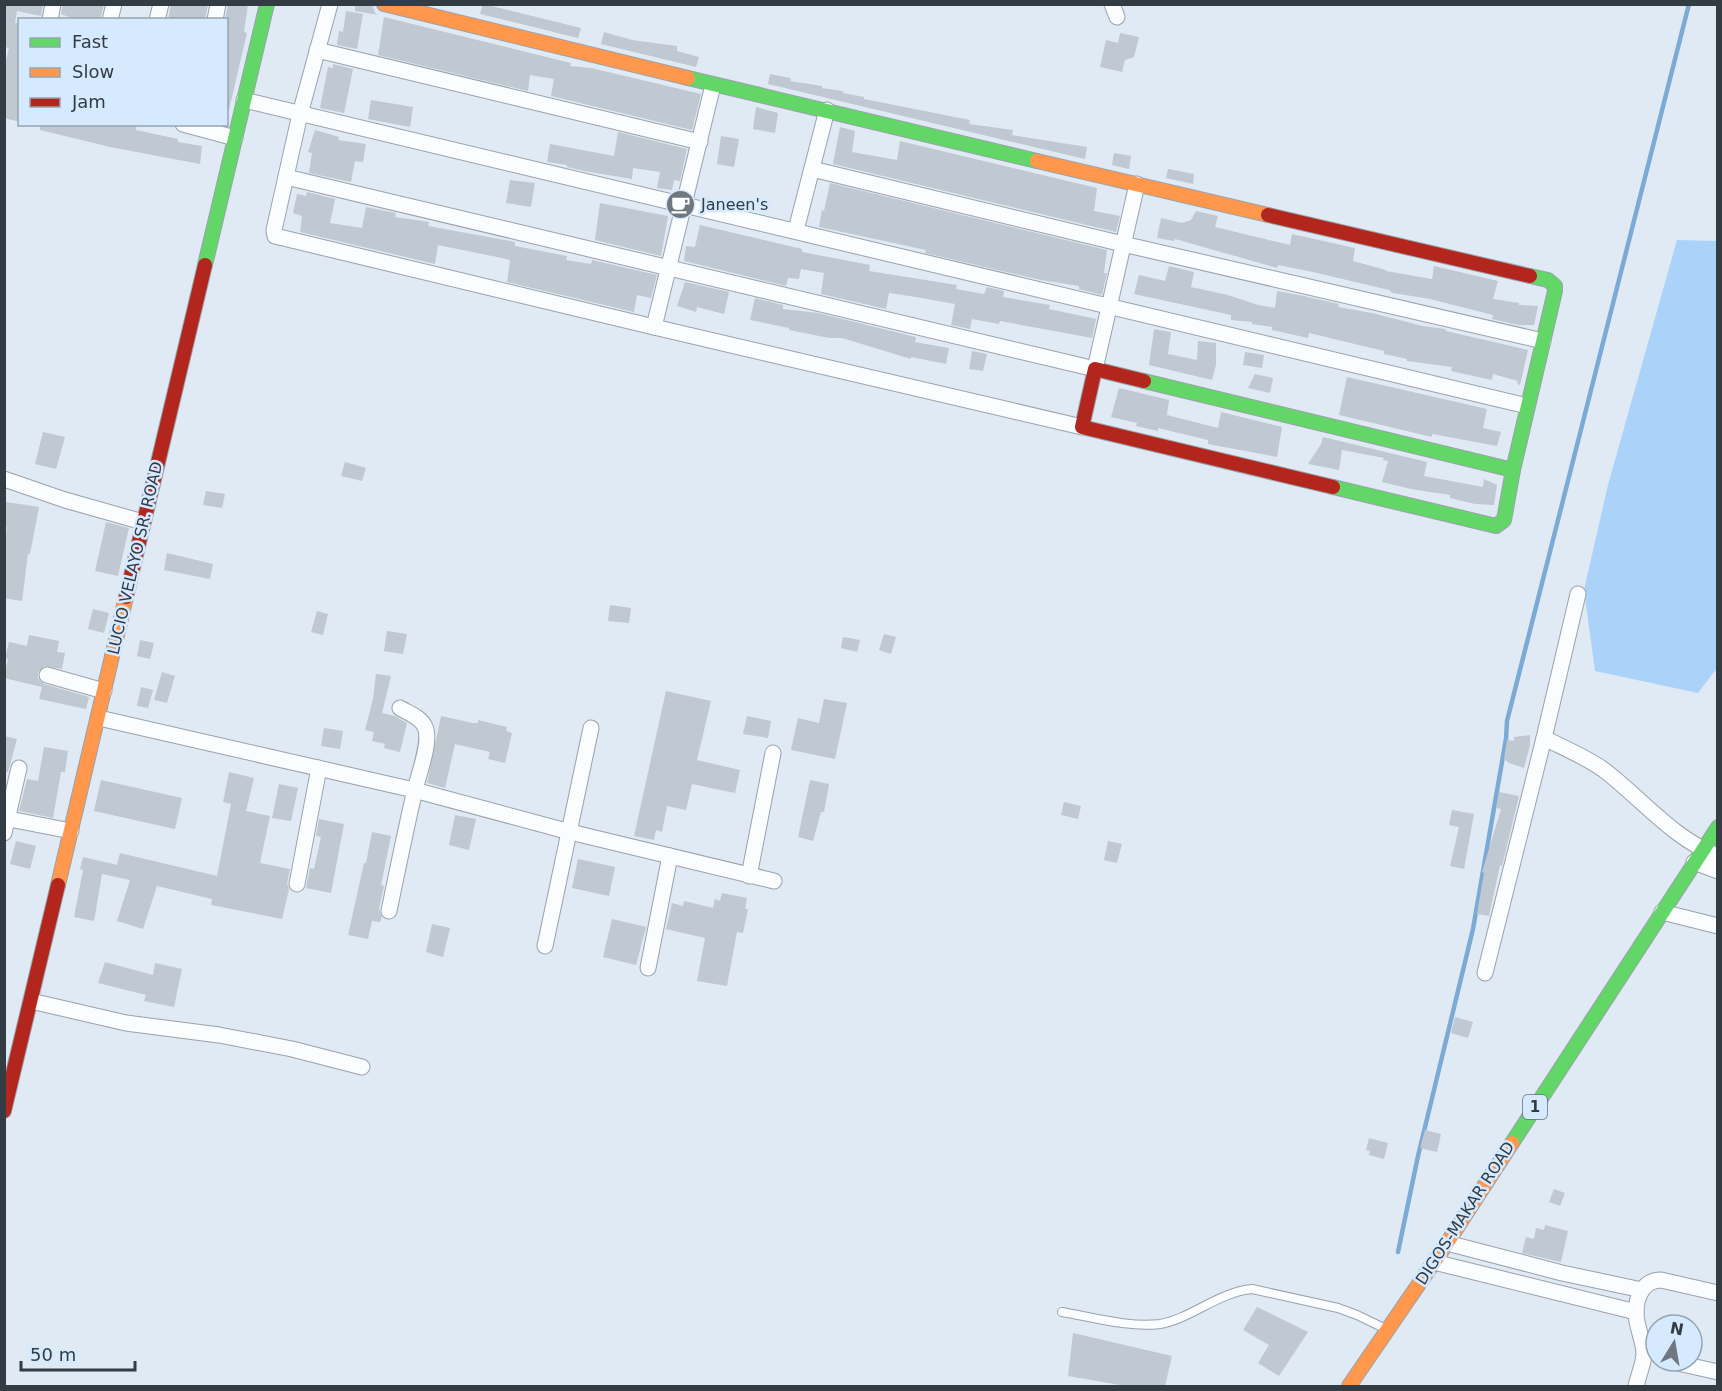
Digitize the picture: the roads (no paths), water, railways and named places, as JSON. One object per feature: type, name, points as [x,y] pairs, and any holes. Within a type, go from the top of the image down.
[{"type":"street","name":"LUCIO VELAYO SR. ROAD","points":[[4,1111],[267,4]]},
{"type":"street","points":[[330,4],[300,114],[274,230],[274,234],[279,237],[1496,526],[1504,520],[1512,470],[1555,291],[1555,286],[1548,280],[713,85],[384,4]]},
{"type":"street","points":[[317,50],[700,142]]},
{"type":"street","points":[[654,327],[713,85]]},
{"type":"street","points":[[244,100],[1527,406]]},
{"type":"street","points":[[796,230],[827,110]]},
{"type":"street","points":[[191,126],[235,138]]},
{"type":"street","points":[[812,169],[1543,341]]},
{"type":"street","points":[[286,177],[1512,470]]},
{"type":"street","points":[[1082,427],[1137,184]]},
{"type":"street","points":[[4,479],[65,500],[143,522]]},
{"type":"street","points":[[1485,973],[1578,594]]},
{"type":"street","points":[[47,675],[105,692]]},
{"type":"street","points":[[389,911],[414,790],[422,769],[427,734],[425,726],[418,718],[400,708]]},
{"type":"street","points":[[99,718],[414,790],[570,832],[774,881]]},
{"type":"street","points":[[545,946],[591,728]]},
{"type":"street","points":[[1544,738],[1603,770],[1698,856],[1718,871]]},
{"type":"street","points":[[749,876],[773,753]]},
{"type":"street","points":[[19,768],[6,823],[71,831]]},
{"type":"street","points":[[297,884],[319,768]]},
{"type":"street","name":"DIGOS-MAKAR ROAD","points":[[1349,1386],[1447,1243],[1718,827]]},
{"type":"street","points":[[648,968],[670,856]]},
{"type":"street","points":[[1698,856],[1718,856]]},
{"type":"street","points":[[1662,912],[1718,926]]},
{"type":"street","points":[[31,1001],[126,1023],[219,1035],[281,1047],[362,1067]]},
{"type":"street","points":[[1447,1243],[1562,1273],[1642,1290]]},
{"type":"street","points":[[1434,1262],[1636,1312]]},
{"type":"street","points":[[1644,1338],[1636,1312],[1642,1290],[1653,1280],[1718,1293]]},
{"type":"street","points":[[1636,1386],[1644,1369]]},
{"type":"lane","points":[[1062,1312],[1134,1324],[1161,1324],[1225,1296],[1252,1289],[1338,1308],[1357,1314],[1387,1330]]},
{"type":"waterway","points":[[1398,1252],[1418,1156],[1473,929],[1506,739],[1507,721],[1689,4]]},
{"type":"place","name":"Janeen's","points":[[680,204]]}]
